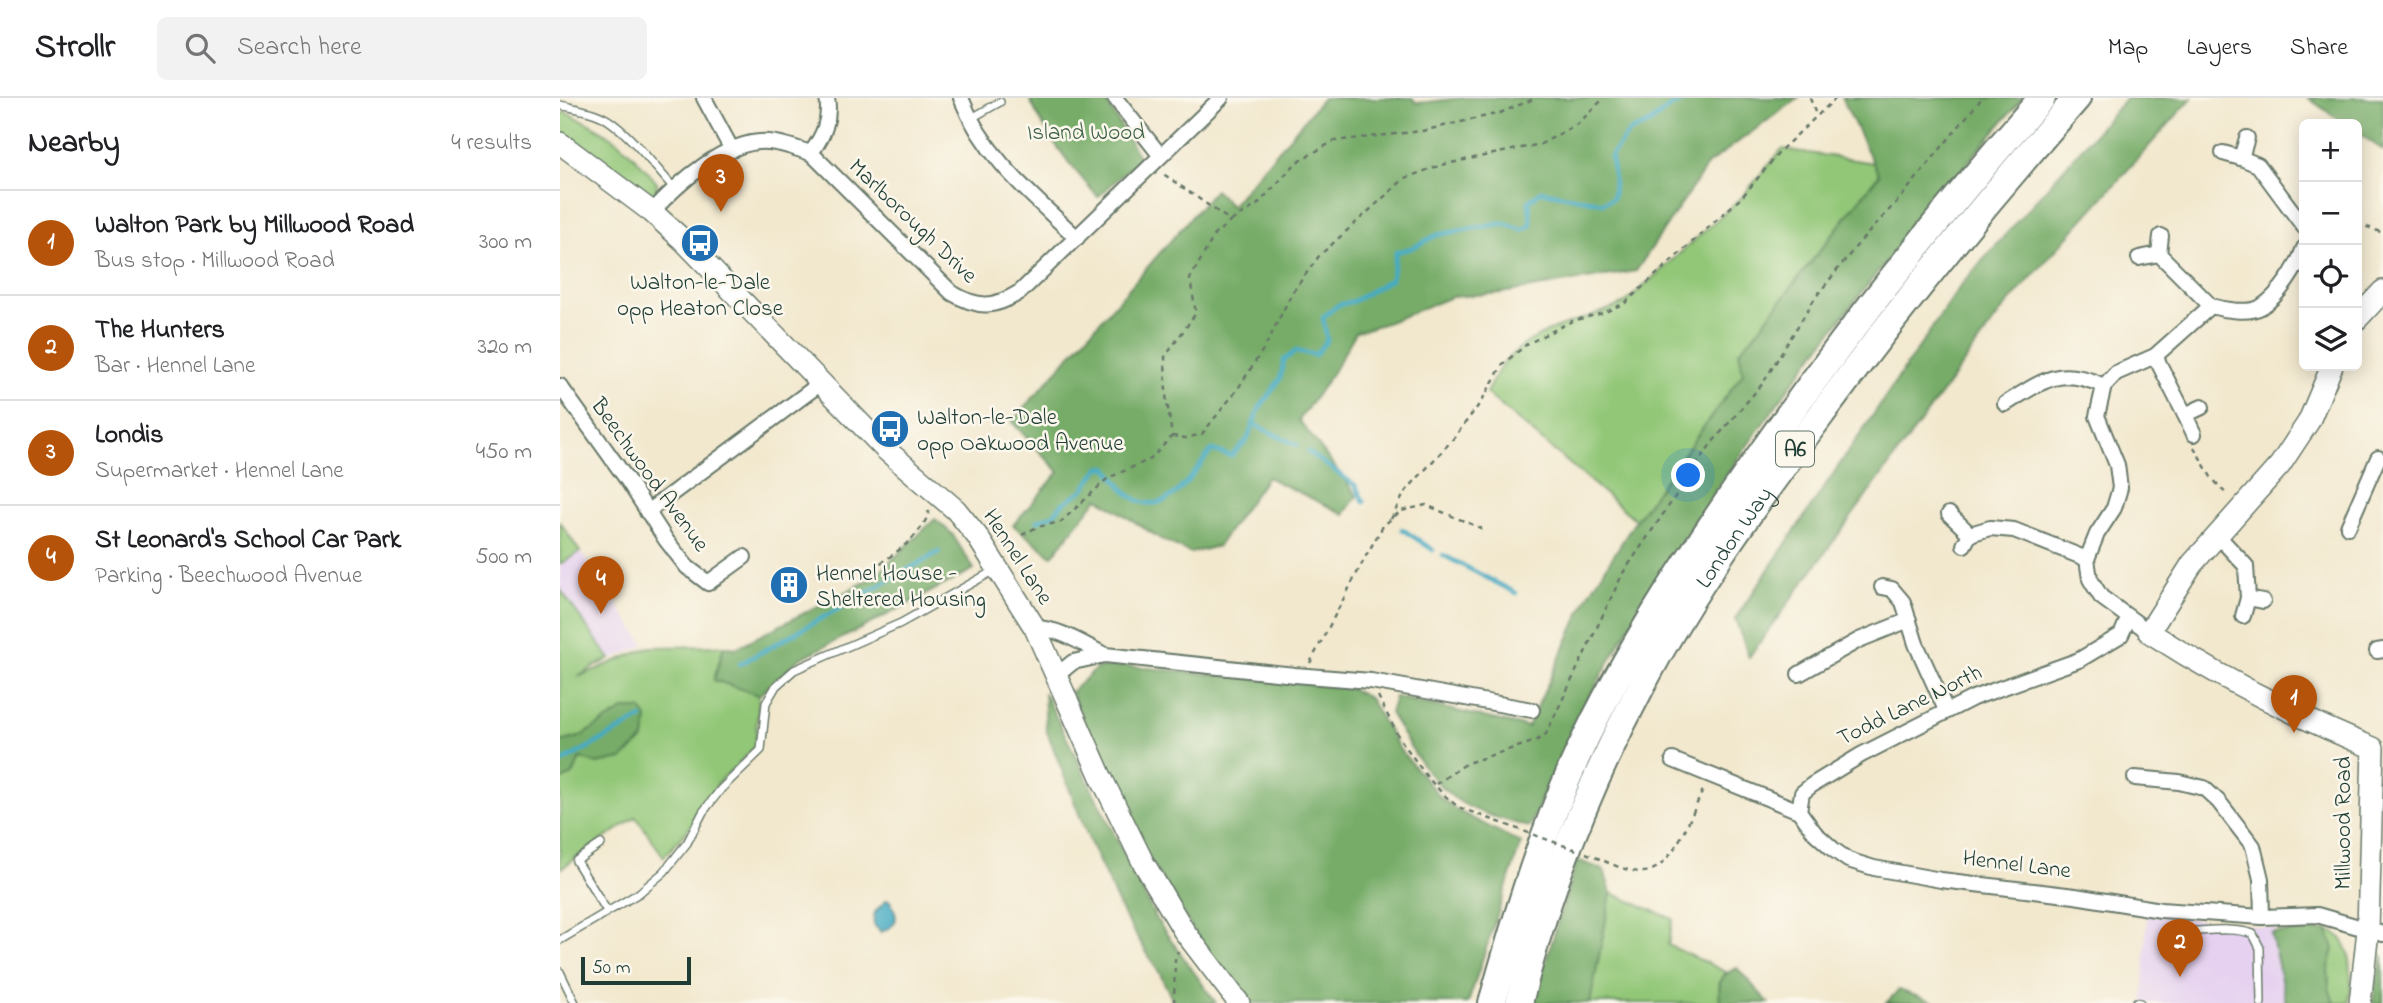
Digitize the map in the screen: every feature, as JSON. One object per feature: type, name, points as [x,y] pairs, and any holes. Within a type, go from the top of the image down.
[{"type":"highway","name":"London Way","points":[[1492,1003],[1517,913],[1548,826],[1606,697],[1654,612],[1701,538],[1803,394],[1918,245],[2042,98]]},
{"type":"highway","name":"London Way","points":[[1519,1003],[1544,912],[1571,838],[1641,686],[1671,634],[1733,539],[1861,361],[2018,164],[2077,98]]},
{"type":"main road","name":"Hennel Lane","points":[[560,143],[652,212],[709,265],[885,449],[956,510],[970,527],[999,568],[1035,628],[1102,779],[1137,850],[1184,931],[1238,1003]]},
{"type":"main road","points":[[2362,314],[2383,291]]},
{"type":"main road","points":[[2148,632],[2192,564],[2280,465],[2309,421],[2330,371]]},
{"type":"main road","name":"Millwood Road","points":[[2148,632],[2236,685],[2321,727],[2378,750],[2375,932],[2360,1003]]},
{"type":"street","points":[[704,98],[732,150]]},
{"type":"street","points":[[811,153],[826,127],[827,98]]},
{"type":"street","points":[[961,98],[985,145],[1006,171],[1077,238]]},
{"type":"street","points":[[1115,98],[1160,155]]},
{"type":"street","name":"Marlborough Drive","points":[[652,212],[674,188],[701,167],[732,150],[751,143],[768,141],[811,153],[952,293],[968,303],[986,306],[1004,302],[1020,292],[1221,98]]},
{"type":"street","points":[[2241,158],[2247,138]]},
{"type":"street","points":[[2223,153],[2258,165],[2299,220]]},
{"type":"street","points":[[2159,254],[2161,236]]},
{"type":"street","points":[[2139,258],[2159,254]]},
{"type":"street","points":[[2159,254],[2211,306],[2244,310],[2259,308],[2275,294],[2299,263]]},
{"type":"street","points":[[1949,514],[1967,540],[1990,528],[2014,530],[2087,559],[2114,508],[2120,488],[2117,465],[2097,416],[2104,386],[2116,373],[2155,356],[2211,306]]},
{"type":"street","points":[[2155,356],[2194,433]]},
{"type":"street","points":[[2005,404],[2039,383],[2070,374],[2088,378],[2104,386]]},
{"type":"street","points":[[647,512],[821,383]]},
{"type":"street","name":"Beechwood Avenue","points":[[560,386],[687,567],[708,583],[744,557]]},
{"type":"street","points":[[2185,415],[2202,407]]},
{"type":"street","points":[[2348,527],[2381,455]]},
{"type":"street","points":[[2218,536],[2246,566],[2256,600],[2242,616]]},
{"type":"street","name":"Millwood Road","points":[[2087,559],[2090,579],[2101,597],[2148,632]]},
{"type":"street","points":[[1882,587],[1892,589],[1903,602],[1916,644],[1946,710]]},
{"type":"street","name":"Todd Lane North","points":[[1799,811],[1802,793],[1861,755],[1973,698],[2079,660],[2121,635],[2128,619]]},
{"type":"street","points":[[1799,674],[1859,640],[1909,620]]},
{"type":"street","name":"Hennel Lane","points":[[1035,628],[1046,628],[1105,656]]},
{"type":"street","name":"Hennel Lane","points":[[1057,675],[1073,662],[1105,656],[1371,681],[1532,710]]},
{"type":"street","name":"Hennel Lane","points":[[1673,760],[1799,811],[1815,833],[1834,850],[1848,860],[1874,868],[1941,880],[2161,910],[2262,917],[2317,915],[2375,932]]},
{"type":"street","points":[[2135,778],[2179,782],[2204,788],[2219,802],[2253,846],[2261,879],[2262,917]]},
{"type":"lane","points":[[970,120],[1000,102]]},
{"type":"lane","points":[[560,105],[608,120],[642,152],[674,188]]},
{"type":"lane","points":[[560,940],[639,893],[664,872],[687,843],[704,812],[721,789],[761,750],[766,703],[776,686],[794,670],[901,623],[999,568]]},
{"type":"lane","points":[[601,844],[576,863],[607,911]]},
{"type":"lane","points":[[2176,932],[2240,929],[2253,934],[2260,948],[2261,1003]]},
{"type":"lane","points":[[560,972],[575,1003]]},
{"type":"path","points":[[1023,536],[1037,527],[1060,522],[1111,477],[1152,459],[1172,436],[1166,395],[1165,357],[1196,313],[1190,279],[1215,234],[1257,205],[1297,162],[1334,141],[1422,131],[1500,113],[1536,98]]},
{"type":"path","points":[[1172,436],[1186,438],[1202,434],[1237,390],[1266,345],[1292,293],[1319,256],[1405,178],[1441,165],[1541,144],[1579,123],[1604,98]]},
{"type":"path","points":[[1810,98],[1816,116]]},
{"type":"path","points":[[1391,519],[1405,492],[1453,439],[1481,402],[1503,364],[1527,344],[1572,321],[1603,313],[1625,303],[1742,197],[1759,175],[1836,98]]},
{"type":"path","points":[[1436,784],[1467,763],[1536,741],[1546,734],[1623,573],[1695,467],[1763,383],[1815,298],[1982,98]]},
{"type":"path","points":[[1160,155],[1157,170],[1231,221]]},
{"type":"path","points":[[2362,225],[2383,233]]},
{"type":"path","points":[[2194,433],[2193,447],[2211,477],[2231,499],[2244,507]]},
{"type":"path","points":[[872,569],[909,542],[923,527],[929,513],[925,503],[933,491]]},
{"type":"path","points":[[1304,676],[1367,554],[1383,526],[1391,519],[1401,511],[1426,505],[1483,529]]},
{"type":"path","points":[[1371,681],[1398,736],[1427,776],[1458,807],[1635,871],[1655,869],[1667,860],[1711,776]]},
{"type":"path","points":[[1174,1003],[1175,960],[1184,931]]},
{"type":"shaded area","points":[[560,522],[645,645],[593,667],[560,687]]},
{"type":"shaded area","points":[[2147,914],[2275,928],[2290,1003],[2143,1003]]},
{"type":"green space","name":"Island Wood","points":[[1029,98],[1104,98],[1140,158],[1098,197],[1060,150]]},
{"type":"green space","points":[[1323,98],[1412,98],[1417,103],[1464,98],[1798,98],[1708,164],[1636,271],[1501,293],[1451,297],[1356,332],[1333,372],[1299,420],[1357,496],[1344,514],[1267,477],[1218,546],[1191,553],[1161,539],[1098,498],[1052,556],[1013,525],[1059,472],[1012,422],[1215,190],[1231,206]]},
{"type":"green space","points":[[1842,98],[2023,98],[1844,315],[1732,467],[1630,626],[1584,707],[1529,827],[1486,814],[1462,803],[1450,795],[1421,763],[1390,713],[1395,697],[1528,727],[1588,596],[1636,520],[1743,373],[1739,351],[1879,175]]},
{"type":"green space","points":[[2126,98],[2192,98],[2003,309],[1749,657],[1735,619],[1961,285]]},
{"type":"green space","points":[[2308,98],[2383,98],[2383,150],[2362,135],[2362,119],[2338,119]]},
{"type":"green space","points":[[560,112],[595,127],[617,141],[657,183],[656,198],[651,200],[560,134]]},
{"type":"green space","points":[[1782,149],[1874,163],[1879,174],[1739,351],[1743,373],[1636,520],[1486,393],[1503,364],[1529,342],[1560,327],[1625,303],[1742,197]]},
{"type":"green space","points":[[935,519],[952,534],[974,569],[799,659],[759,695],[714,680],[724,646],[736,648],[873,578]]},
{"type":"green space","points":[[560,522],[580,552],[560,564]]},
{"type":"green space","points":[[560,589],[610,659],[578,677],[650,647],[724,646],[714,680],[759,695],[755,747],[718,783],[692,825],[664,857],[636,817],[560,869]]},
{"type":"green space","points":[[1128,666],[1349,688],[1369,698],[1400,750],[1441,798],[1458,811],[1521,843],[1468,1003],[1245,1003],[1211,959],[1134,834],[1071,692],[1097,668]]},
{"type":"green space","points":[[1044,692],[1156,919],[1216,1003],[1174,1003],[1160,974],[1123,914],[1090,842],[1046,729]]},
{"type":"green space","points":[[625,709],[641,709],[647,718],[644,739],[622,759],[597,764],[580,758],[573,775],[560,781],[560,742],[579,737]]},
{"type":"green space","points":[[1577,860],[1604,870],[1611,893],[1590,1003],[1533,1003]]},
{"type":"green space","points":[[1611,893],[1673,919],[1668,945],[1726,972],[1719,984],[1720,1003],[1590,1003]]},
{"type":"green space","points":[[2327,930],[2343,941],[2347,950],[2351,972],[2349,1003],[2334,1003],[2329,988],[2328,970],[2334,949]]},
{"type":"green space","points":[[2327,930],[2334,949],[2328,971],[2329,988],[2334,1003],[2286,1003],[2271,933]]},
{"type":"green space","points":[[2383,954],[2383,1003],[2372,1003]]},
{"type":"green space","points":[[1737,968],[1769,1003],[1720,1003],[1721,982],[1726,974]]},
{"type":"green space","points":[[1899,990],[1936,1003],[1886,1003]]},
{"type":"water","points":[[886,900],[890,901],[893,907],[896,920],[881,932],[874,925],[874,916]]},
{"type":"waterway","points":[[1037,521],[1054,514],[1062,504],[1083,490],[1099,468],[1107,467],[1128,494],[1145,503],[1168,499],[1187,481],[1212,450],[1231,456],[1247,440],[1259,409],[1280,379],[1284,360],[1296,351],[1315,355],[1327,340],[1323,317],[1338,305],[1354,301],[1391,279],[1396,252],[1412,248],[1437,235],[1469,229],[1505,223],[1522,230],[1531,225],[1529,201],[1541,191],[1603,203],[1613,198],[1611,156],[1629,132],[1650,123],[1671,106],[1691,98]]},
{"type":"waterway","points":[[1253,424],[1297,445]]},
{"type":"waterway","points":[[1308,452],[1355,485],[1364,502]]},
{"type":"waterway","points":[[1402,529],[1433,550]]},
{"type":"waterway","points":[[740,664],[939,552]]},
{"type":"waterway","points":[[1443,555],[1516,593]]},
{"type":"waterway","points":[[560,763],[642,718]]},
{"type":"place","name":"Londis","points":[[721,212]]},
{"type":"place","name":"Walton-le-Dale opp Heaton Close","points":[[700,243]]},
{"type":"place","name":"Walton-le-Dale opp Oakwood Avenue","points":[[890,429]]},
{"type":"place","name":"Hennel House - Sheltered Housing","points":[[789,585]]},
{"type":"place","name":"St Leonard's School Car Park","points":[[601,614]]},
{"type":"place","name":"Walton Park by Millwood Road","points":[[2294,733]]},
{"type":"place","name":"The Hunters","points":[[2180,977]]}]
